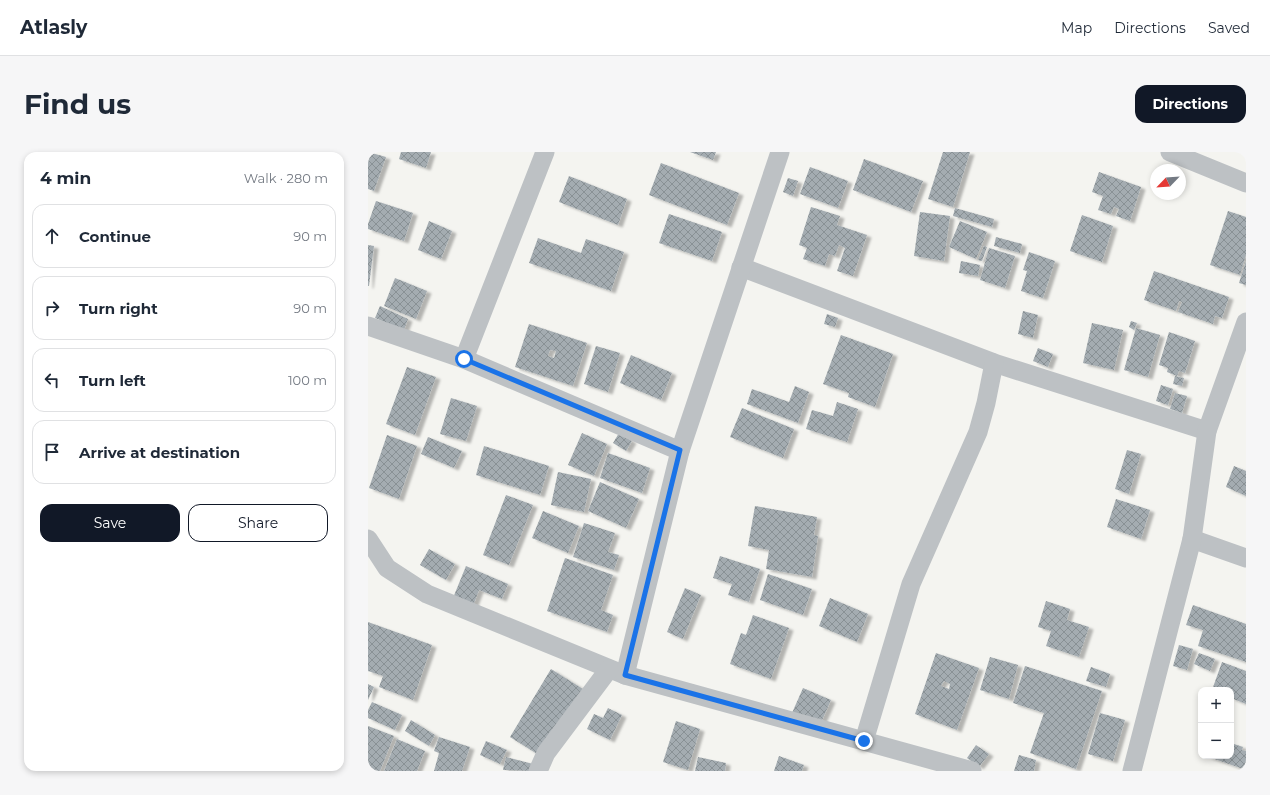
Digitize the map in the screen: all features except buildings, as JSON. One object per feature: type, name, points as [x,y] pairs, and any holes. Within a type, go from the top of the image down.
[{"type":"street","points":[[464,359],[545,152]]},
{"type":"street","points":[[538,771],[546,753],[617,672],[680,450],[780,152]]},
{"type":"street","points":[[1170,152],[1246,183]]},
{"type":"street","points":[[741,267],[994,363],[1207,431]]},
{"type":"street","points":[[1132,771],[1192,540],[1207,431],[1246,322]]},
{"type":"street","points":[[368,326],[464,359],[680,450]]},
{"type":"street","points":[[864,741],[911,584],[978,432],[986,403],[994,363]]},
{"type":"street","points":[[368,539],[387,568],[427,594],[617,672],[972,771]]},
{"type":"street","points":[[1192,540],[1246,558]]},
{"type":"route","points":[[464,359],[680,450],[625,675],[864,741]]}]
